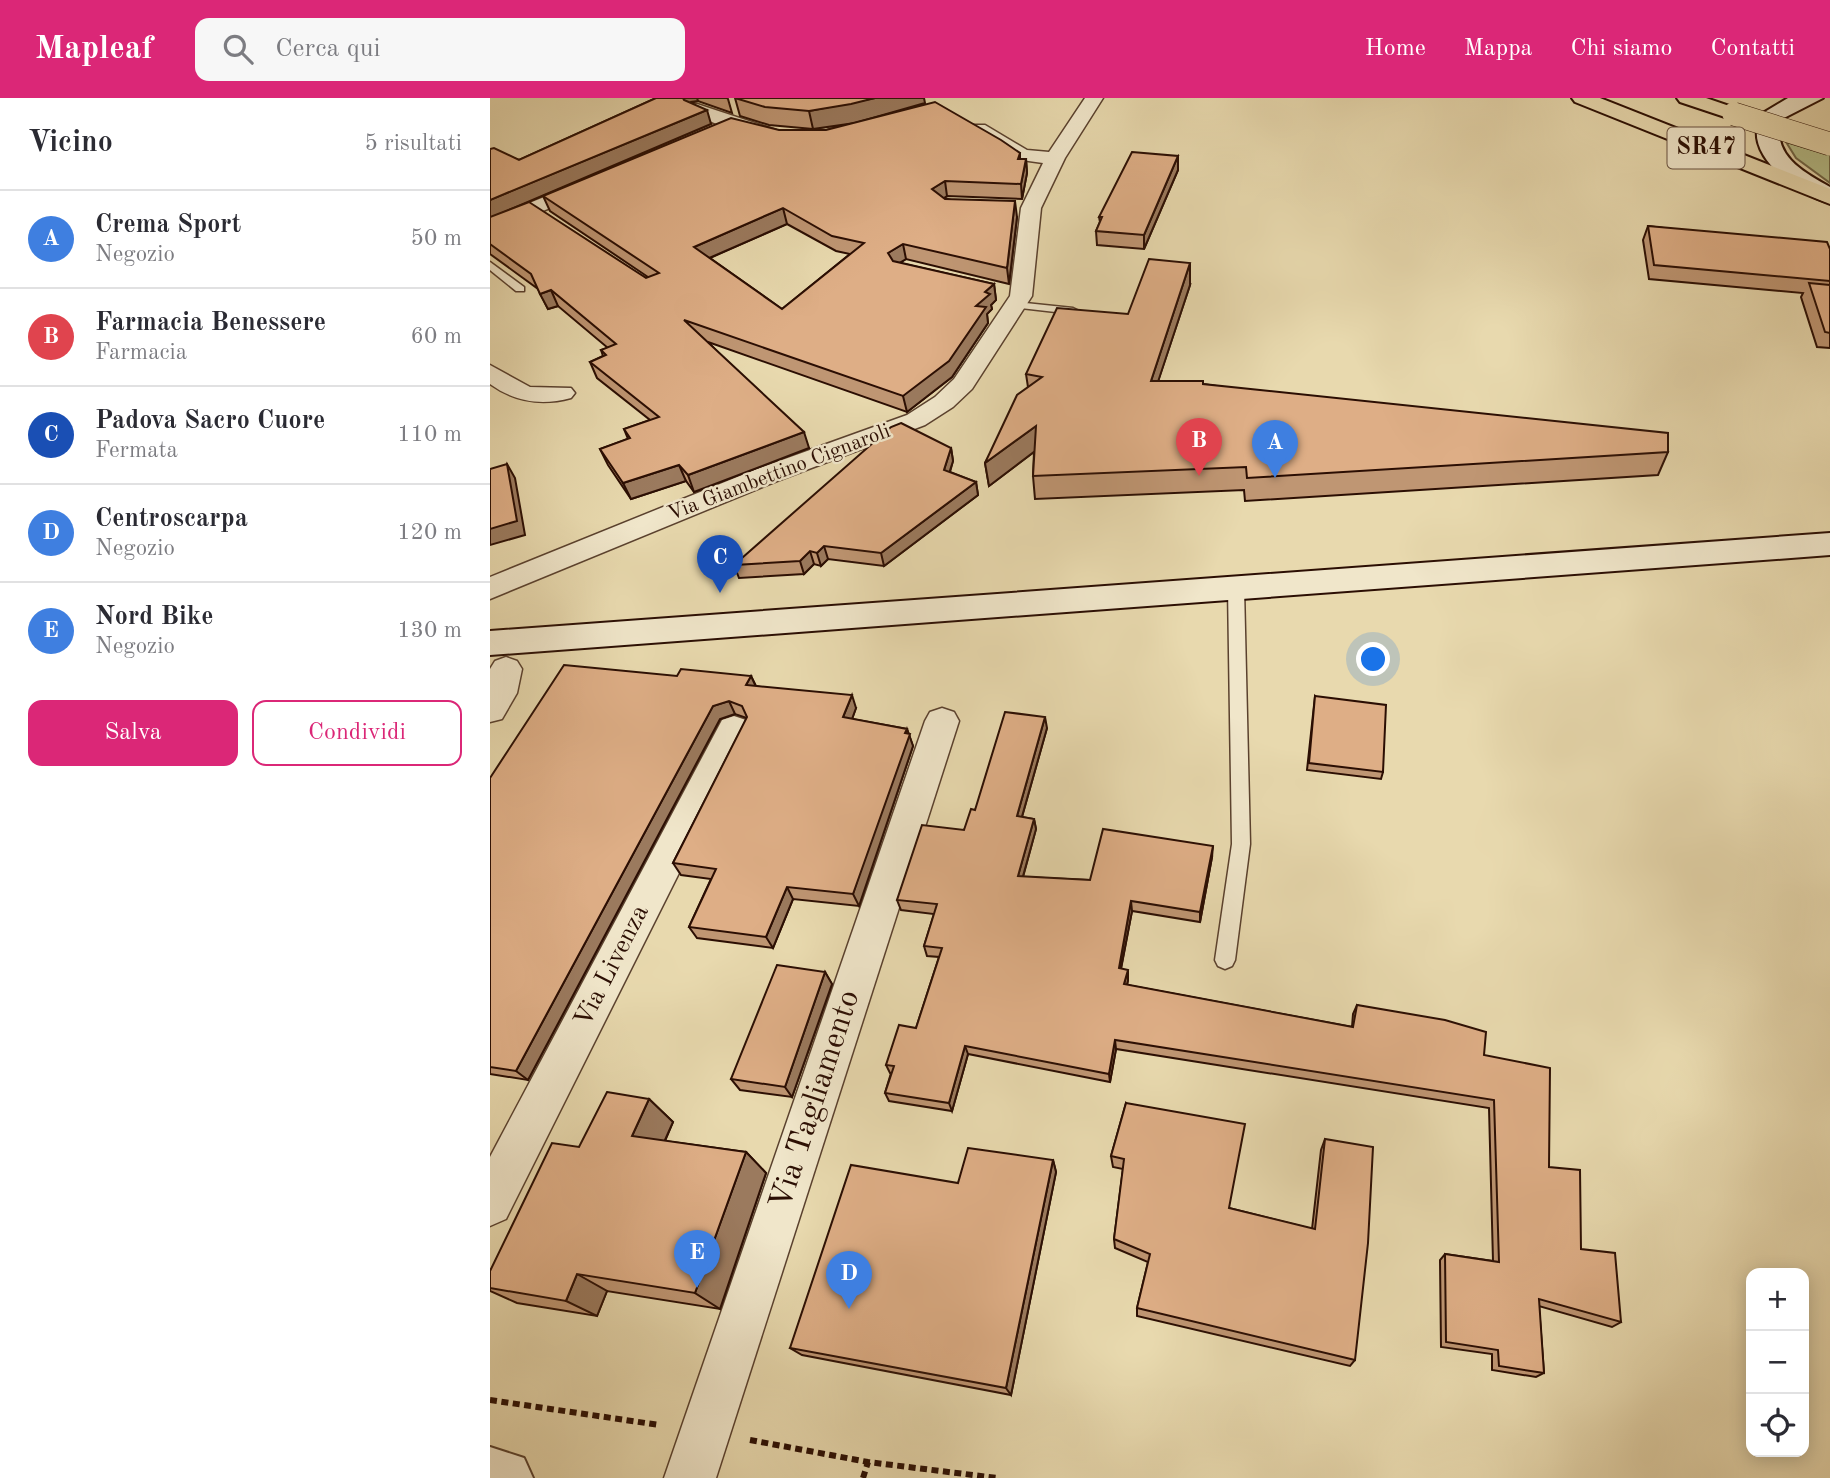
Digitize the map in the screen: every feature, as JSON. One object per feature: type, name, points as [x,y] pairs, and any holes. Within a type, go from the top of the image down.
[{"type":"highway","name":"SR47","points":[[1582,98],[1830,197]]},
{"type":"highway","name":"SR47","points":[[1687,98],[1830,145]]},
{"type":"highway","name":"SR47","points":[[1755,99],[1815,108]]},
{"type":"main road","name":"SR47","points":[[1815,108],[1792,103],[1770,117],[1767,139],[1776,157],[1796,176],[1830,197]]},
{"type":"main road","points":[[498,656],[1236,588],[1822,548]]},
{"type":"main road","points":[[490,1476],[504,1478]]},
{"type":"street","name":"Via Giambettino Cignaroli","points":[[490,589],[767,475],[916,421],[944,402],[963,384],[1010,297],[1024,207],[1094,98]]},
{"type":"street","points":[[697,109],[733,124],[791,137]]},
{"type":"street","points":[[959,118],[1022,155],[1055,159]]},
{"type":"street","points":[[708,135],[733,124]]},
{"type":"street","points":[[490,227],[609,177]]},
{"type":"street","points":[[490,372],[514,392],[540,396],[562,393]]},
{"type":"street","points":[[490,709],[501,693],[498,656]]},
{"type":"street","name":"Via Tagliamento","points":[[690,1478],[943,722]]},
{"type":"street","name":"Via Livenza","points":[[490,1203],[734,729]]},
{"type":"lane","points":[[534,208],[553,220]]},
{"type":"lane","points":[[490,265],[520,289]]},
{"type":"lane","points":[[1010,297],[1073,311]]},
{"type":"lane","points":[[1226,960],[1241,844],[1236,588]]},
{"type":"path","points":[[863,1478],[868,1462]]},
{"type":"green space","points":[[1786,142],[1830,155],[1830,183],[1796,158]]},
{"type":"building","points":[[656,98],[683,98],[707,110],[490,200],[490,149],[494,148],[519,160]]},
{"type":"building","points":[[735,98],[875,98],[809,111],[765,107]]},
{"type":"building","points":[[935,102],[1020,153],[1018,159],[1026,159],[1021,184],[945,181],[932,189],[945,199],[1015,201],[1007,268],[903,244],[888,253],[893,261],[994,284],[985,292],[990,294],[976,306],[986,307],[949,361],[903,396],[684,320],[804,432],[688,475],[679,465],[623,483],[600,449],[630,438],[624,429],[659,417],[590,362],[606,355],[601,350],[616,344],[551,290],[540,294],[531,274],[490,244],[490,217],[529,202],[646,278],[659,273],[543,196],[731,118],[779,130],[826,130]],"holes":[[[783,208],[832,236],[864,243],[782,309],[694,247]]]},
{"type":"building","points":[[1132,152],[1178,156],[1144,235],[1096,231],[1102,217],[1099,217]]},
{"type":"building","points":[[1648,226],[1827,242],[1830,249],[1830,281],[1654,265]]},
{"type":"building","points":[[1149,259],[1190,263],[1151,381],[1203,381],[1203,384],[1668,433],[1668,452],[1247,478],[1246,467],[1033,476],[1036,426],[985,463],[1017,395],[1042,377],[1026,374],[1057,308],[1128,314]]},
{"type":"building","points":[[1809,283],[1830,285],[1830,333],[1825,332]]},
{"type":"building","points":[[901,423],[951,448],[944,470],[976,482],[881,553],[824,546],[817,553],[810,551],[800,561],[734,565],[891,427]]},
{"type":"building","points":[[507,464],[517,521],[490,529],[490,469]]},
{"type":"building","points":[[564,665],[677,676],[681,669],[751,676],[746,685],[852,695],[843,717],[907,729],[905,733],[910,734],[853,894],[787,887],[766,937],[689,927],[716,869],[673,863],[747,717],[742,706],[729,701],[713,706],[516,1071],[490,1067],[490,778]]},
{"type":"building","points":[[1315,696],[1386,705],[1383,772],[1309,763]]},
{"type":"building","points":[[1005,712],[1045,717],[1017,816],[1034,819],[1018,876],[1090,880],[1103,829],[1213,846],[1200,912],[1131,901],[1119,968],[1128,970],[1124,984],[1353,1027],[1357,1005],[1445,1020],[1486,1032],[1484,1055],[1550,1068],[1549,1167],[1580,1170],[1581,1249],[1615,1253],[1621,1322],[1539,1299],[1544,1373],[1499,1366],[1498,1350],[1446,1342],[1445,1254],[1499,1262],[1494,1100],[1115,1040],[1109,1074],[965,1046],[949,1103],[885,1093],[894,1066],[886,1065],[899,1025],[916,1028],[942,948],[924,946],[937,904],[897,900],[922,825],[964,830],[971,809],[975,810]]},
{"type":"building","points":[[777,965],[825,972],[785,1087],[731,1079]]},
{"type":"building","points":[[607,1092],[649,1099],[632,1136],[746,1152],[695,1293],[577,1274],[566,1301],[490,1288],[490,1271],[552,1143],[579,1147]]},
{"type":"building","points":[[1126,1103],[1245,1124],[1229,1208],[1315,1229],[1325,1139],[1373,1147],[1368,1243],[1355,1360],[1137,1308],[1150,1254],[1114,1239],[1124,1159],[1111,1156]]},
{"type":"building","points":[[968,1148],[1053,1160],[1006,1388],[790,1348],[851,1165],[958,1183]]},
{"type":"place","name":"Farmacia Benessere","points":[[1199,476]]},
{"type":"place","name":"Crema Sport","points":[[1275,478]]},
{"type":"place","name":"Padova Sacro Cuore","points":[[720,593]]},
{"type":"place","name":"Nord Bike","points":[[697,1288]]},
{"type":"place","name":"Centroscarpa","points":[[849,1309]]}]
